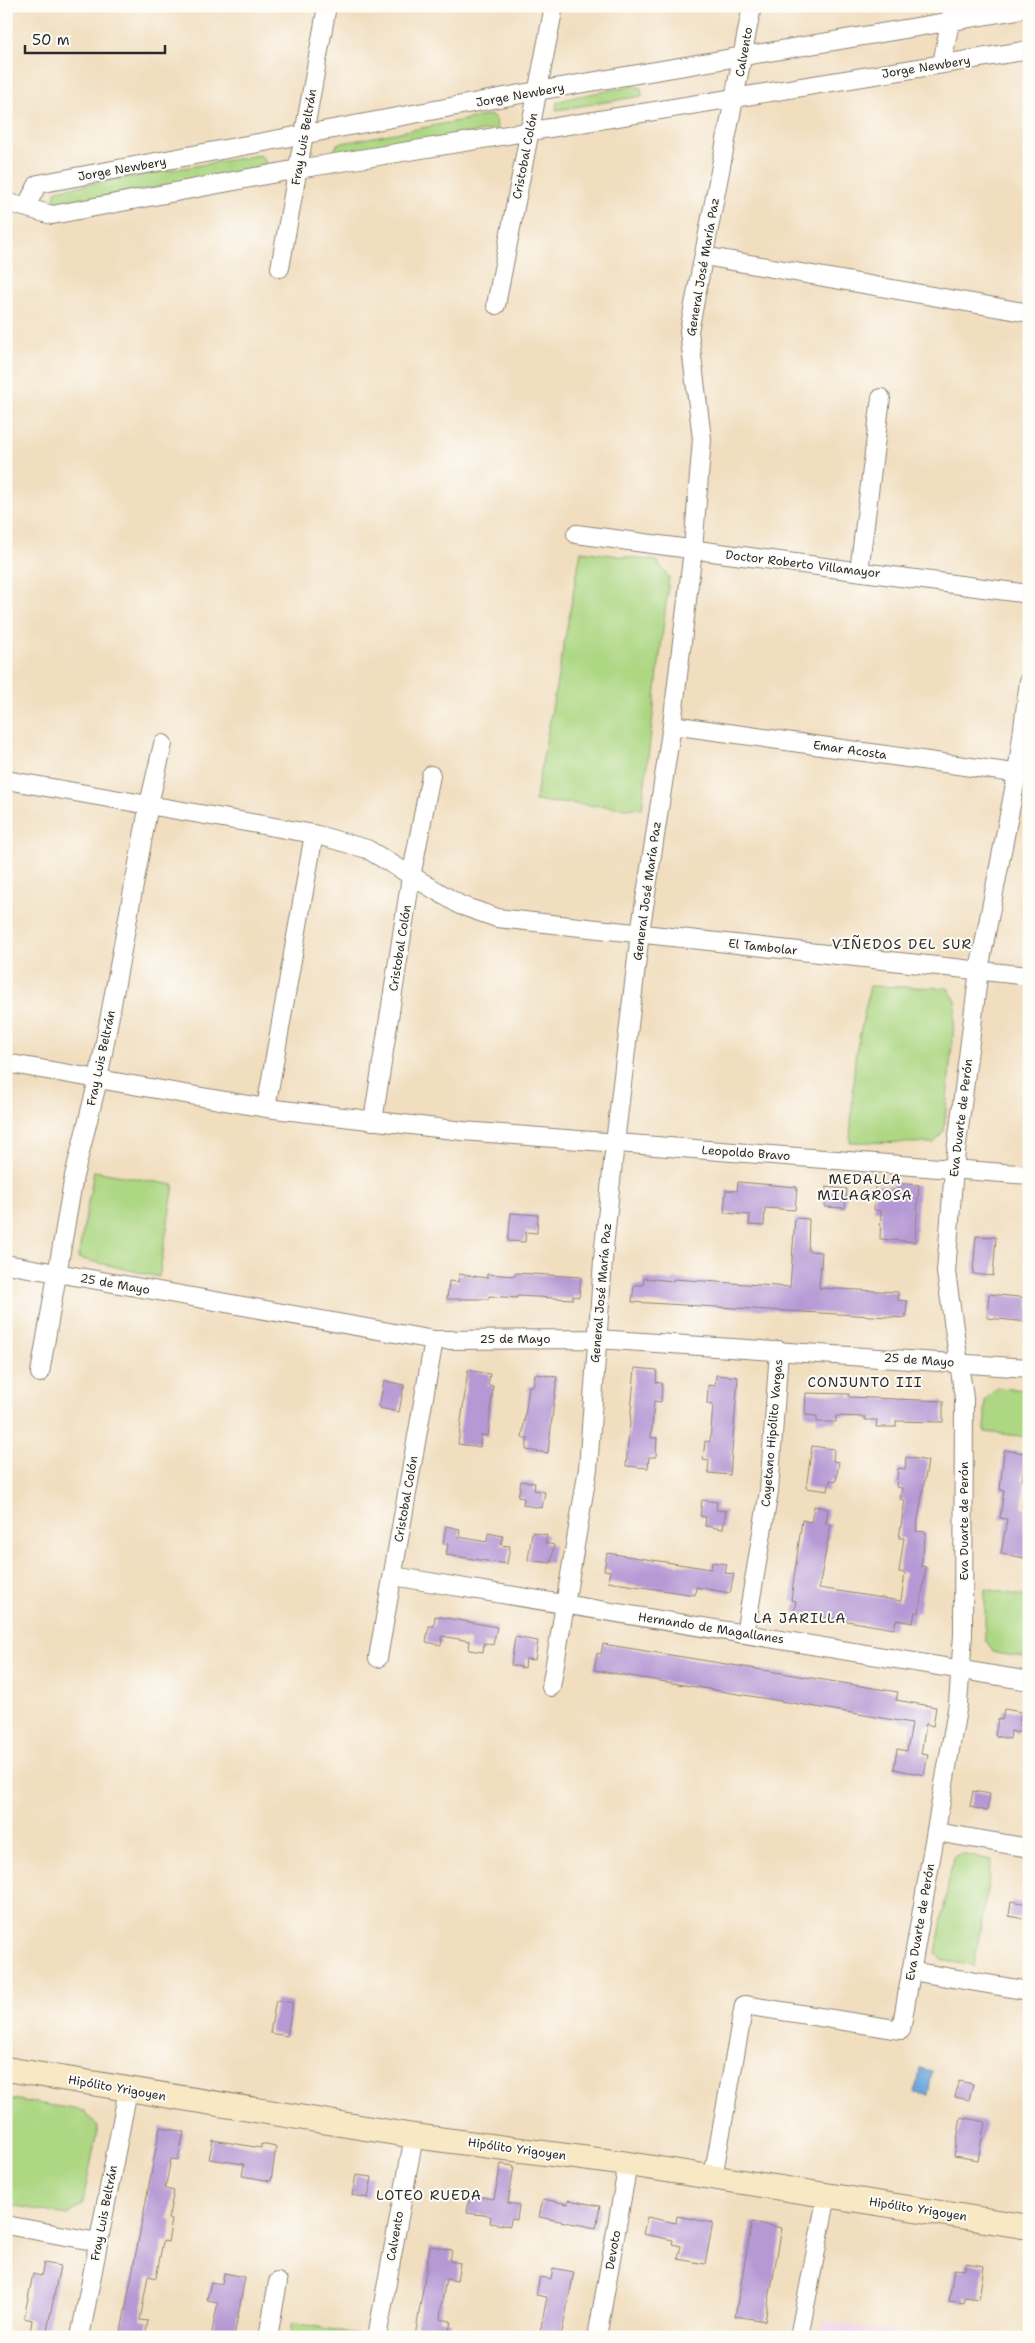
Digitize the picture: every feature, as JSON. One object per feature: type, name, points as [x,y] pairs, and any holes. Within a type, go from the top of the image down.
[{"type":"main road","name":"Hipólito Yrigoyen","points":[[6,2069],[414,2136],[628,2164],[1029,2227]]},
{"type":"street","name":"Fray Luis Beltrán","points":[[280,268],[327,6]]},
{"type":"street","name":"Cristobal Colón","points":[[496,305],[554,6]]},
{"type":"street","name":"Calvento","points":[[735,98],[752,6]]},
{"type":"street","name":"Jorge Newbery","points":[[26,206],[38,184],[537,91],[743,57],[951,14],[1029,8]]},
{"type":"street","points":[[942,64],[951,14]]},
{"type":"street","name":"Jorge Newbery","points":[[6,202],[26,206],[52,215],[298,169],[530,133],[1029,50]]},
{"type":"street","name":"General José María Paz","points":[[551,1686],[588,1469],[597,1339],[615,1143],[640,933],[672,725],[693,550],[702,439],[689,331],[735,98]]},
{"type":"street","points":[[704,256],[1029,313]]},
{"type":"street","points":[[858,571],[881,398]]},
{"type":"street","name":"Doctor Roberto Villamayor","points":[[576,534],[1029,594]]},
{"type":"street","name":"Eva Duarte de Perón","points":[[714,2177],[744,2006],[901,2030],[958,1704],[961,1670],[963,1636],[964,1398],[946,1272],[954,1168],[979,970],[1023,774],[1029,682]]},
{"type":"street","name":"Emar Acosta","points":[[672,725],[1023,774]]},
{"type":"street","name":"Fray Luis Beltrán","points":[[40,1373],[74,1176],[98,1080],[149,804],[163,744]]},
{"type":"street","name":"Cristobal Colón","points":[[373,1121],[411,877],[431,774]]},
{"type":"street","name":"El Tambolar","points":[[6,780],[314,834],[366,849],[460,905],[497,918],[1029,976]]},
{"type":"street","points":[[266,1108],[314,834]]},
{"type":"street","name":"Leopoldo Bravo","points":[[6,1063],[266,1108],[463,1131],[1029,1175]]},
{"type":"street","name":"25 de Mayo","points":[[6,1264],[434,1340],[597,1339],[1029,1368]]},
{"type":"street","name":"Cristobal Colón","points":[[378,1658],[434,1340]]},
{"type":"street","name":"Cayetano Hipólito Vargas","points":[[745,1634],[769,1491],[778,1350]]},
{"type":"street","name":"Hernando de Magallanes","points":[[393,1576],[1029,1681]]},
{"type":"street","points":[[936,1832],[1029,1848]]},
{"type":"street","points":[[911,1971],[1029,1991]]},
{"type":"street","name":"Fray Luis Beltrán","points":[[80,2337],[128,2090]]},
{"type":"street","name":"Calvento","points":[[377,2337],[414,2136]]},
{"type":"street","name":"Devoto","points":[[597,2337],[628,2164]]},
{"type":"street","points":[[799,2337],[827,2195]]},
{"type":"street","points":[[6,2225],[98,2242]]},
{"type":"street","points":[[268,2337],[278,2282]]},
{"type":"shaded area","points":[[824,2321],[924,2337],[821,2337]]},
{"type":"green space","points":[[633,86],[641,88],[642,96],[556,110],[557,102]]},
{"type":"green space","points":[[490,115],[496,119],[497,129],[333,155],[337,144]]},
{"type":"green space","points":[[259,155],[265,159],[265,165],[258,169],[59,205],[54,199],[56,190]]},
{"type":"green space","points":[[581,551],[657,561],[669,578],[642,809],[535,801]]},
{"type":"green space","points":[[870,986],[948,988],[956,1001],[944,1131],[934,1143],[850,1142],[855,1057]]},
{"type":"green space","points":[[94,1171],[174,1185],[159,1277],[78,1258]]},
{"type":"green space","points":[[997,1388],[1029,1390],[1029,1437],[985,1432],[985,1400]]},
{"type":"green space","points":[[985,1589],[1029,1597],[1029,1658],[995,1653],[985,1640]]},
{"type":"green space","points":[[960,1854],[992,1860],[974,1966],[941,1960],[936,1953],[953,1857]]},
{"type":"green space","points":[[6,2098],[85,2111],[98,2127],[82,2206],[67,2215],[6,2204]]},
{"type":"green space","points":[[292,2322],[356,2334],[355,2337],[289,2337]]},
{"type":"water","points":[[919,2068],[932,2071],[928,2095],[915,2093]]},
{"type":"building","points":[[738,1182],[797,1187],[795,1210],[765,1208],[764,1226],[749,1225],[750,1215],[724,1213],[726,1190],[737,1191]]},
{"type":"building","points":[[894,1183],[919,1185],[915,1242],[880,1239],[881,1211],[874,1210],[875,1185],[893,1186]]},
{"type":"building","points":[[826,1187],[847,1189],[845,1208],[825,1207]]},
{"type":"building","points":[[511,1213],[538,1215],[537,1233],[526,1232],[525,1242],[508,1241]]},
{"type":"building","points":[[795,1218],[809,1219],[808,1251],[822,1252],[819,1288],[898,1292],[898,1300],[907,1301],[906,1318],[632,1302],[634,1285],[643,1285],[644,1278],[790,1287]]},
{"type":"building","points":[[976,1236],[996,1237],[993,1276],[973,1274]]},
{"type":"building","points":[[516,1273],[581,1277],[579,1297],[573,1296],[573,1299],[489,1296],[489,1299],[447,1299],[449,1281],[458,1282],[459,1274],[487,1278],[487,1274],[515,1276]]},
{"type":"building","points":[[989,1294],[1029,1298],[1029,1322],[987,1318]]},
{"type":"building","points":[[635,1368],[657,1370],[656,1382],[662,1383],[661,1402],[654,1401],[651,1438],[657,1438],[656,1457],[649,1457],[648,1468],[626,1466]]},
{"type":"building","points":[[468,1370],[490,1374],[488,1385],[493,1386],[488,1436],[481,1435],[480,1447],[458,1444]]},
{"type":"building","points":[[535,1374],[557,1377],[548,1453],[526,1450],[528,1438],[522,1438],[529,1386],[533,1386]]},
{"type":"building","points":[[716,1375],[738,1377],[730,1475],[708,1473],[709,1461],[703,1460],[705,1441],[710,1442],[713,1405],[707,1404],[708,1385],[715,1386]]},
{"type":"building","points":[[384,1381],[404,1385],[399,1412],[379,1408]]},
{"type":"building","points":[[806,1393],[849,1394],[849,1397],[943,1401],[943,1422],[896,1421],[896,1427],[876,1427],[877,1420],[865,1420],[865,1417],[836,1416],[836,1422],[817,1422],[817,1416],[805,1415]]},
{"type":"building","points":[[812,1446],[834,1449],[833,1461],[839,1462],[836,1481],[830,1480],[828,1491],[806,1488]]},
{"type":"building","points":[[1004,1450],[1025,1453],[1022,1480],[1025,1481],[1022,1508],[1026,1509],[1024,1532],[1029,1533],[1025,1558],[1001,1554],[1007,1519],[1000,1518],[1004,1490],[1000,1490]]},
{"type":"building","points":[[906,1457],[928,1461],[916,1531],[926,1532],[921,1566],[926,1567],[919,1613],[915,1612],[913,1623],[896,1620],[894,1629],[794,1612],[796,1601],[791,1600],[802,1520],[811,1522],[814,1506],[828,1509],[826,1524],[831,1524],[819,1588],[901,1601],[905,1573],[899,1572],[904,1538],[899,1538],[905,1500],[900,1499],[902,1488],[896,1487],[898,1468],[905,1469]]},
{"type":"building","points":[[521,1481],[535,1483],[534,1490],[545,1492],[542,1508],[523,1505],[524,1498],[518,1497]]},
{"type":"building","points":[[702,1500],[717,1502],[716,1510],[726,1511],[723,1529],[705,1526],[706,1517],[700,1516]]},
{"type":"building","points":[[446,1526],[460,1529],[459,1537],[487,1542],[488,1533],[503,1536],[501,1545],[510,1546],[507,1564],[446,1555],[448,1544],[443,1544]]},
{"type":"building","points":[[532,1532],[547,1535],[545,1543],[554,1545],[551,1563],[528,1560]]},
{"type":"building","points":[[607,1553],[711,1569],[712,1562],[727,1564],[725,1573],[734,1574],[730,1593],[696,1587],[695,1595],[608,1582],[610,1571],[604,1570]]},
{"type":"building","points":[[435,1616],[497,1627],[493,1645],[484,1643],[483,1652],[469,1650],[470,1641],[442,1636],[441,1645],[426,1642],[429,1626],[434,1626]]},
{"type":"building","points":[[515,1637],[538,1641],[535,1660],[526,1659],[525,1668],[511,1665]]},
{"type":"building","points":[[603,1644],[898,1692],[896,1700],[936,1707],[933,1726],[926,1724],[921,1754],[928,1755],[924,1775],[894,1769],[897,1749],[907,1751],[912,1723],[594,1670],[597,1653],[601,1654]]},
{"type":"building","points":[[1004,1709],[1021,1712],[1018,1733],[1011,1731],[1010,1739],[995,1736],[998,1719],[1002,1720]]},
{"type":"building","points":[[973,1791],[990,1794],[987,1811],[970,1807]]},
{"type":"building","points":[[1011,1901],[1029,1904],[1029,1920],[1009,1916]]},
{"type":"building","points":[[276,2000],[293,2003],[287,2036],[270,2033]]},
{"type":"building","points":[[959,2081],[973,2084],[969,2100],[955,2097]]},
{"type":"building","points":[[961,2117],[985,2122],[978,2160],[954,2156]]},
{"type":"building","points":[[160,2127],[184,2132],[178,2160],[171,2159],[165,2189],[174,2191],[168,2219],[172,2220],[168,2242],[163,2241],[156,2278],[148,2276],[140,2320],[148,2321],[145,2337],[120,2337]]},
{"type":"building","points":[[213,2140],[261,2148],[261,2144],[276,2147],[271,2181],[242,2176],[244,2164],[209,2159]]},
{"type":"building","points":[[501,2164],[514,2166],[508,2203],[519,2205],[517,2220],[511,2219],[510,2226],[490,2223],[491,2216],[467,2213],[470,2195],[494,2199]]},
{"type":"building","points":[[356,2175],[372,2177],[368,2198],[352,2195]]},
{"type":"building","points":[[543,2199],[568,2204],[568,2200],[600,2206],[596,2228],[539,2217]]},
{"type":"building","points":[[677,2216],[713,2223],[705,2264],[678,2259],[681,2246],[672,2244],[673,2240],[643,2234],[647,2217],[676,2223]]},
{"type":"building","points":[[752,2222],[782,2228],[765,2321],[735,2316]]},
{"type":"building","points":[[430,2246],[452,2250],[450,2261],[460,2263],[457,2281],[446,2279],[441,2308],[440,2319],[451,2321],[448,2337],[415,2337]]},
{"type":"building","points":[[44,2263],[60,2266],[46,2336],[30,2333],[32,2320],[24,2318],[33,2274],[41,2276]]},
{"type":"building","points":[[966,2263],[984,2266],[979,2299],[965,2297],[964,2303],[949,2301],[954,2269],[964,2270]]},
{"type":"building","points":[[553,2268],[574,2272],[561,2337],[539,2337],[547,2297],[536,2295],[540,2277],[551,2279]]},
{"type":"building","points":[[224,2273],[245,2277],[234,2337],[211,2337],[218,2302],[207,2300],[211,2282],[222,2284]]},
{"type":"district","name":"VIÑEDOS DEL SUR","points":[[902,944]]},
{"type":"district","name":"MEDALLA MILAGROSA","points":[[865,1188]]},
{"type":"district","name":"CONJUNTO III","points":[[865,1382]]},
{"type":"district","name":"LA JARILLA","points":[[800,1618]]},
{"type":"district","name":"LOTEO RUEDA","points":[[429,2195]]}]
